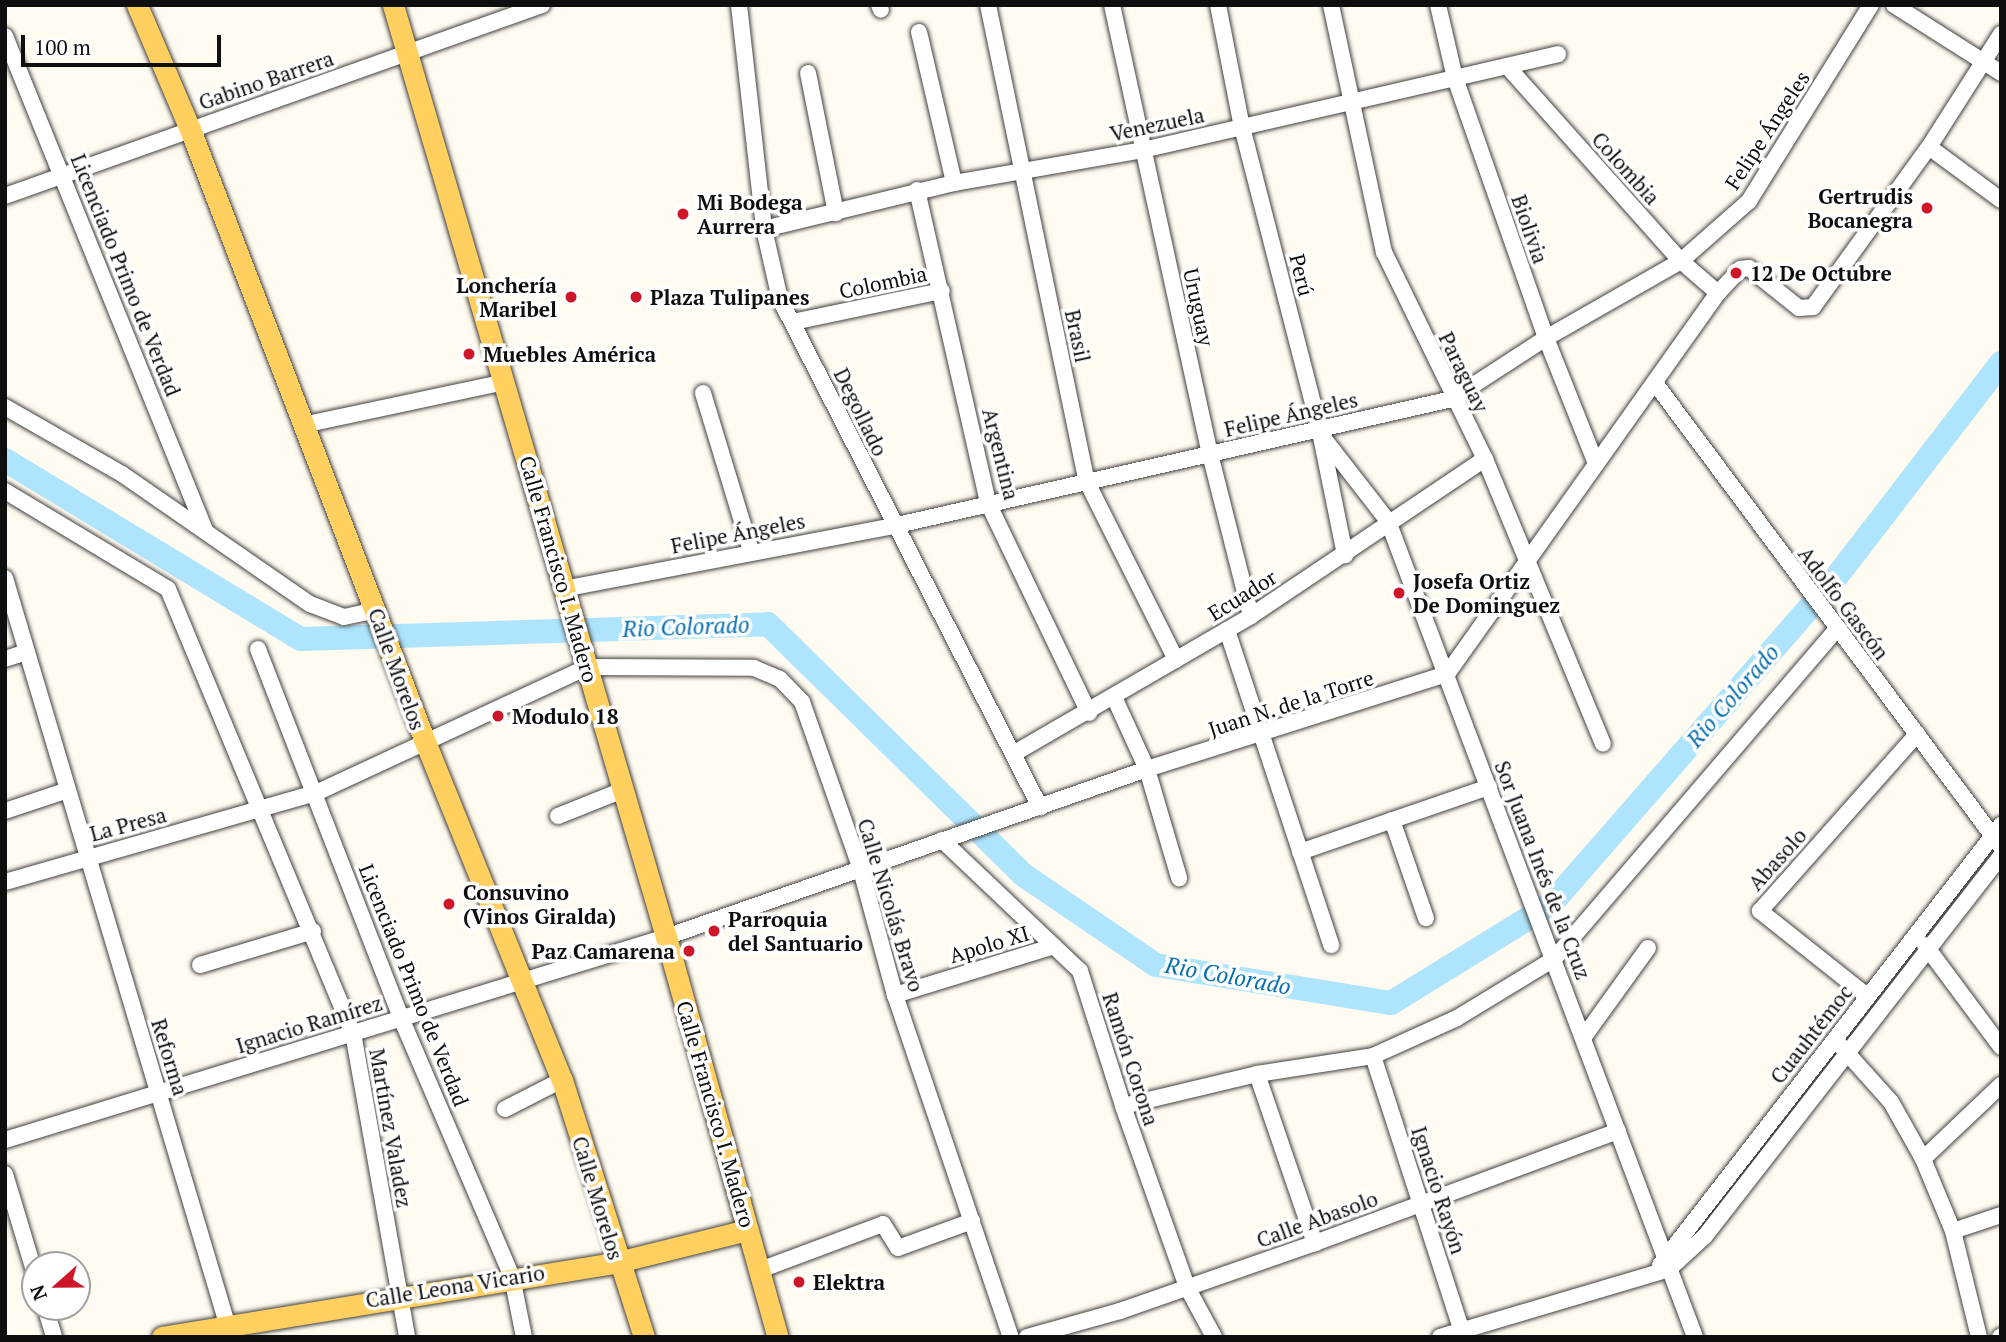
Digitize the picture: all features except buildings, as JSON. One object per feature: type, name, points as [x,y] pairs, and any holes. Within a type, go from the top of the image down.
[{"type":"main road","name":"Calle Morelos","points":[[137,5],[190,128],[426,744],[519,981],[562,1080],[644,1337]]},
{"type":"main road","name":"Calle Francisco I. Madero","points":[[393,5],[666,937],[778,1337]]},
{"type":"main road","name":"Calle Leona Vicario","points":[[162,1337],[230,1331],[398,1294],[618,1262],[747,1230]]},
{"type":"street","name":"Gabino Barrera","points":[[5,196],[65,178],[190,128],[542,5]]},
{"type":"street","name":"Degollado","points":[[739,5],[764,229],[780,299],[893,526],[1040,807]]},
{"type":"street","name":"Brasil","points":[[988,5],[1087,482],[1176,660]]},
{"type":"street","name":"Uruguay","points":[[1112,5],[1210,454],[1251,616]]},
{"type":"street","name":"Perú","points":[[1218,5],[1242,127],[1320,431],[1345,555]]},
{"type":"street","name":"Paraguay","points":[[1331,5],[1384,253],[1452,399],[1485,458],[1529,557],[1603,744]]},
{"type":"street","name":"Biolivia","points":[[1438,5],[1455,78],[1546,338],[1595,461]]},
{"type":"street","points":[[1894,5],[2001,73]]},
{"type":"street","name":"Felipe Ángeles","points":[[564,592],[751,551],[893,526],[1452,399],[1546,338],[1681,261],[1749,201],[1867,7]]},
{"type":"street","points":[[919,32],[954,183]]},
{"type":"street","points":[[1447,674],[1595,461],[1655,383],[1718,293],[1740,270],[1749,268],[1799,308],[1812,307],[1929,147],[2001,34]]},
{"type":"street","name":"Licenciado Primo de Verdad","points":[[5,36],[65,178],[205,530]]},
{"type":"street","name":"Venezuela","points":[[764,229],[836,213],[917,190],[1143,150],[1558,54]]},
{"type":"street","name":"Colombia","points":[[1507,66],[1681,261],[1718,293]]},
{"type":"street","points":[[808,73],[836,213]]},
{"type":"street","points":[[1929,147],[2001,200]]},
{"type":"street","name":"Argentina","points":[[917,190],[988,503],[1089,713]]},
{"type":"street","name":"Colombia","points":[[793,322],[942,291]]},
{"type":"street","points":[[303,425],[505,382]]},
{"type":"street","name":"Adolfo Gascón","points":[[1655,383],[1801,582],[1997,837]]},
{"type":"street","points":[[703,393],[751,551]]},
{"type":"street","points":[[5,407],[122,474],[310,604],[344,618],[379,619]]},
{"type":"street","name":"Sor Juana Inés de la Cruz","points":[[1320,431],[1388,521],[1618,1131],[1664,1265],[1695,1337]]},
{"type":"street","name":"Ecuador","points":[[1013,754],[1089,713],[1251,616],[1485,458]]},
{"type":"street","name":"Martínez Valadez","points":[[5,491],[168,589],[353,1032],[407,1337]]},
{"type":"street","name":"Reforma","points":[[5,578],[230,1331]]},
{"type":"street","points":[[1122,1106],[1256,1074],[1373,1056],[1457,1018],[1553,956],[1837,626]]},
{"type":"street","points":[[1227,630],[1331,945]]},
{"type":"street","name":"Licenciado Primo de Verdad","points":[[258,649],[401,1018],[512,1277],[524,1337]]},
{"type":"street","points":[[5,659],[27,652]]},
{"type":"street","name":"La Presa","points":[[5,882],[316,793],[587,667]]},
{"type":"street","name":"Calle Nicolás Bravo","points":[[587,667],[754,668],[780,679],[802,702],[861,870],[895,995],[1010,1337]]},
{"type":"street","name":"Juan N. de la Torre","points":[[666,937],[1147,769],[1261,736],[1447,674]]},
{"type":"street","points":[[1114,697],[1147,769],[1179,878]]},
{"type":"street","name":"Abasolo","points":[[1867,996],[1759,911],[1917,734]]},
{"type":"street","points":[[1300,852],[1489,787]]},
{"type":"street","points":[[5,811],[68,790]]},
{"type":"street","points":[[558,816],[623,790]]},
{"type":"street","points":[[1392,820],[1426,918]]},
{"type":"street","name":"Ramón Corona","points":[[948,837],[1080,971],[1122,1106],[1187,1287],[1214,1337]]},
{"type":"street","name":"Cuauhtémoc","points":[[1664,1265],[1914,934],[1997,837]]},
{"type":"street","name":"Cuauhtémoc","points":[[1440,1337],[1462,1333],[1664,1265],[1705,1236],[1846,1051],[1930,951],[2001,856]]},
{"type":"street","points":[[200,965],[313,931]]},
{"type":"street","points":[[1914,934],[1930,951],[2001,1047]]},
{"type":"street","name":"Ignacio Ramírez","points":[[5,1140],[666,937]]},
{"type":"street","name":"Apolo XI","points":[[895,995],[1054,946]]},
{"type":"street","points":[[1583,1038],[1648,948]]},
{"type":"street","points":[[1834,1038],[1891,1102],[1923,1160],[1953,1231],[1979,1337]]},
{"type":"street","name":"Ignacio Rayón","points":[[1373,1056],[1462,1333]]},
{"type":"street","points":[[1256,1074],[1315,1243]]},
{"type":"street","points":[[505,1109],[562,1080]]},
{"type":"street","points":[[1923,1160],[2001,1084]]},
{"type":"street","name":"Calle Abasolo","points":[[1027,1337],[1187,1287],[1315,1243],[1618,1131]]},
{"type":"street","points":[[5,1174],[28,1251]]},
{"type":"street","points":[[1953,1231],[2001,1215]]},
{"type":"street","points":[[760,1269],[883,1224],[898,1248],[972,1221]]},
{"type":"waterway","name":"Rio Colorado","points":[[5,460],[301,639],[768,624],[1022,874],[1156,965],[1391,1003],[1551,904],[1834,580],[2001,363]]},
{"type":"place","name":"Gertrudis Bocanegra","points":[[1927,208]]},
{"type":"place","name":"Mi Bodega Aurrera","points":[[683,214]]},
{"type":"place","name":"12 De Octubre","points":[[1736,273]]},
{"type":"place","name":"Lonchería Maribel","points":[[571,297]]},
{"type":"place","name":"Plaza Tulipanes","points":[[636,297]]},
{"type":"place","name":"Muebles América","points":[[469,354]]},
{"type":"place","name":"Josefa Ortiz De Dominguez","points":[[1399,593]]},
{"type":"place","name":"Modulo 18","points":[[498,716]]},
{"type":"place","name":"Consuvino (Vinos Giralda)","points":[[449,904]]},
{"type":"place","name":"Parroquia del Santuario","points":[[714,931]]},
{"type":"place","name":"Paz Camarena","points":[[689,951]]},
{"type":"place","name":"Elektra","points":[[799,1282]]}]
